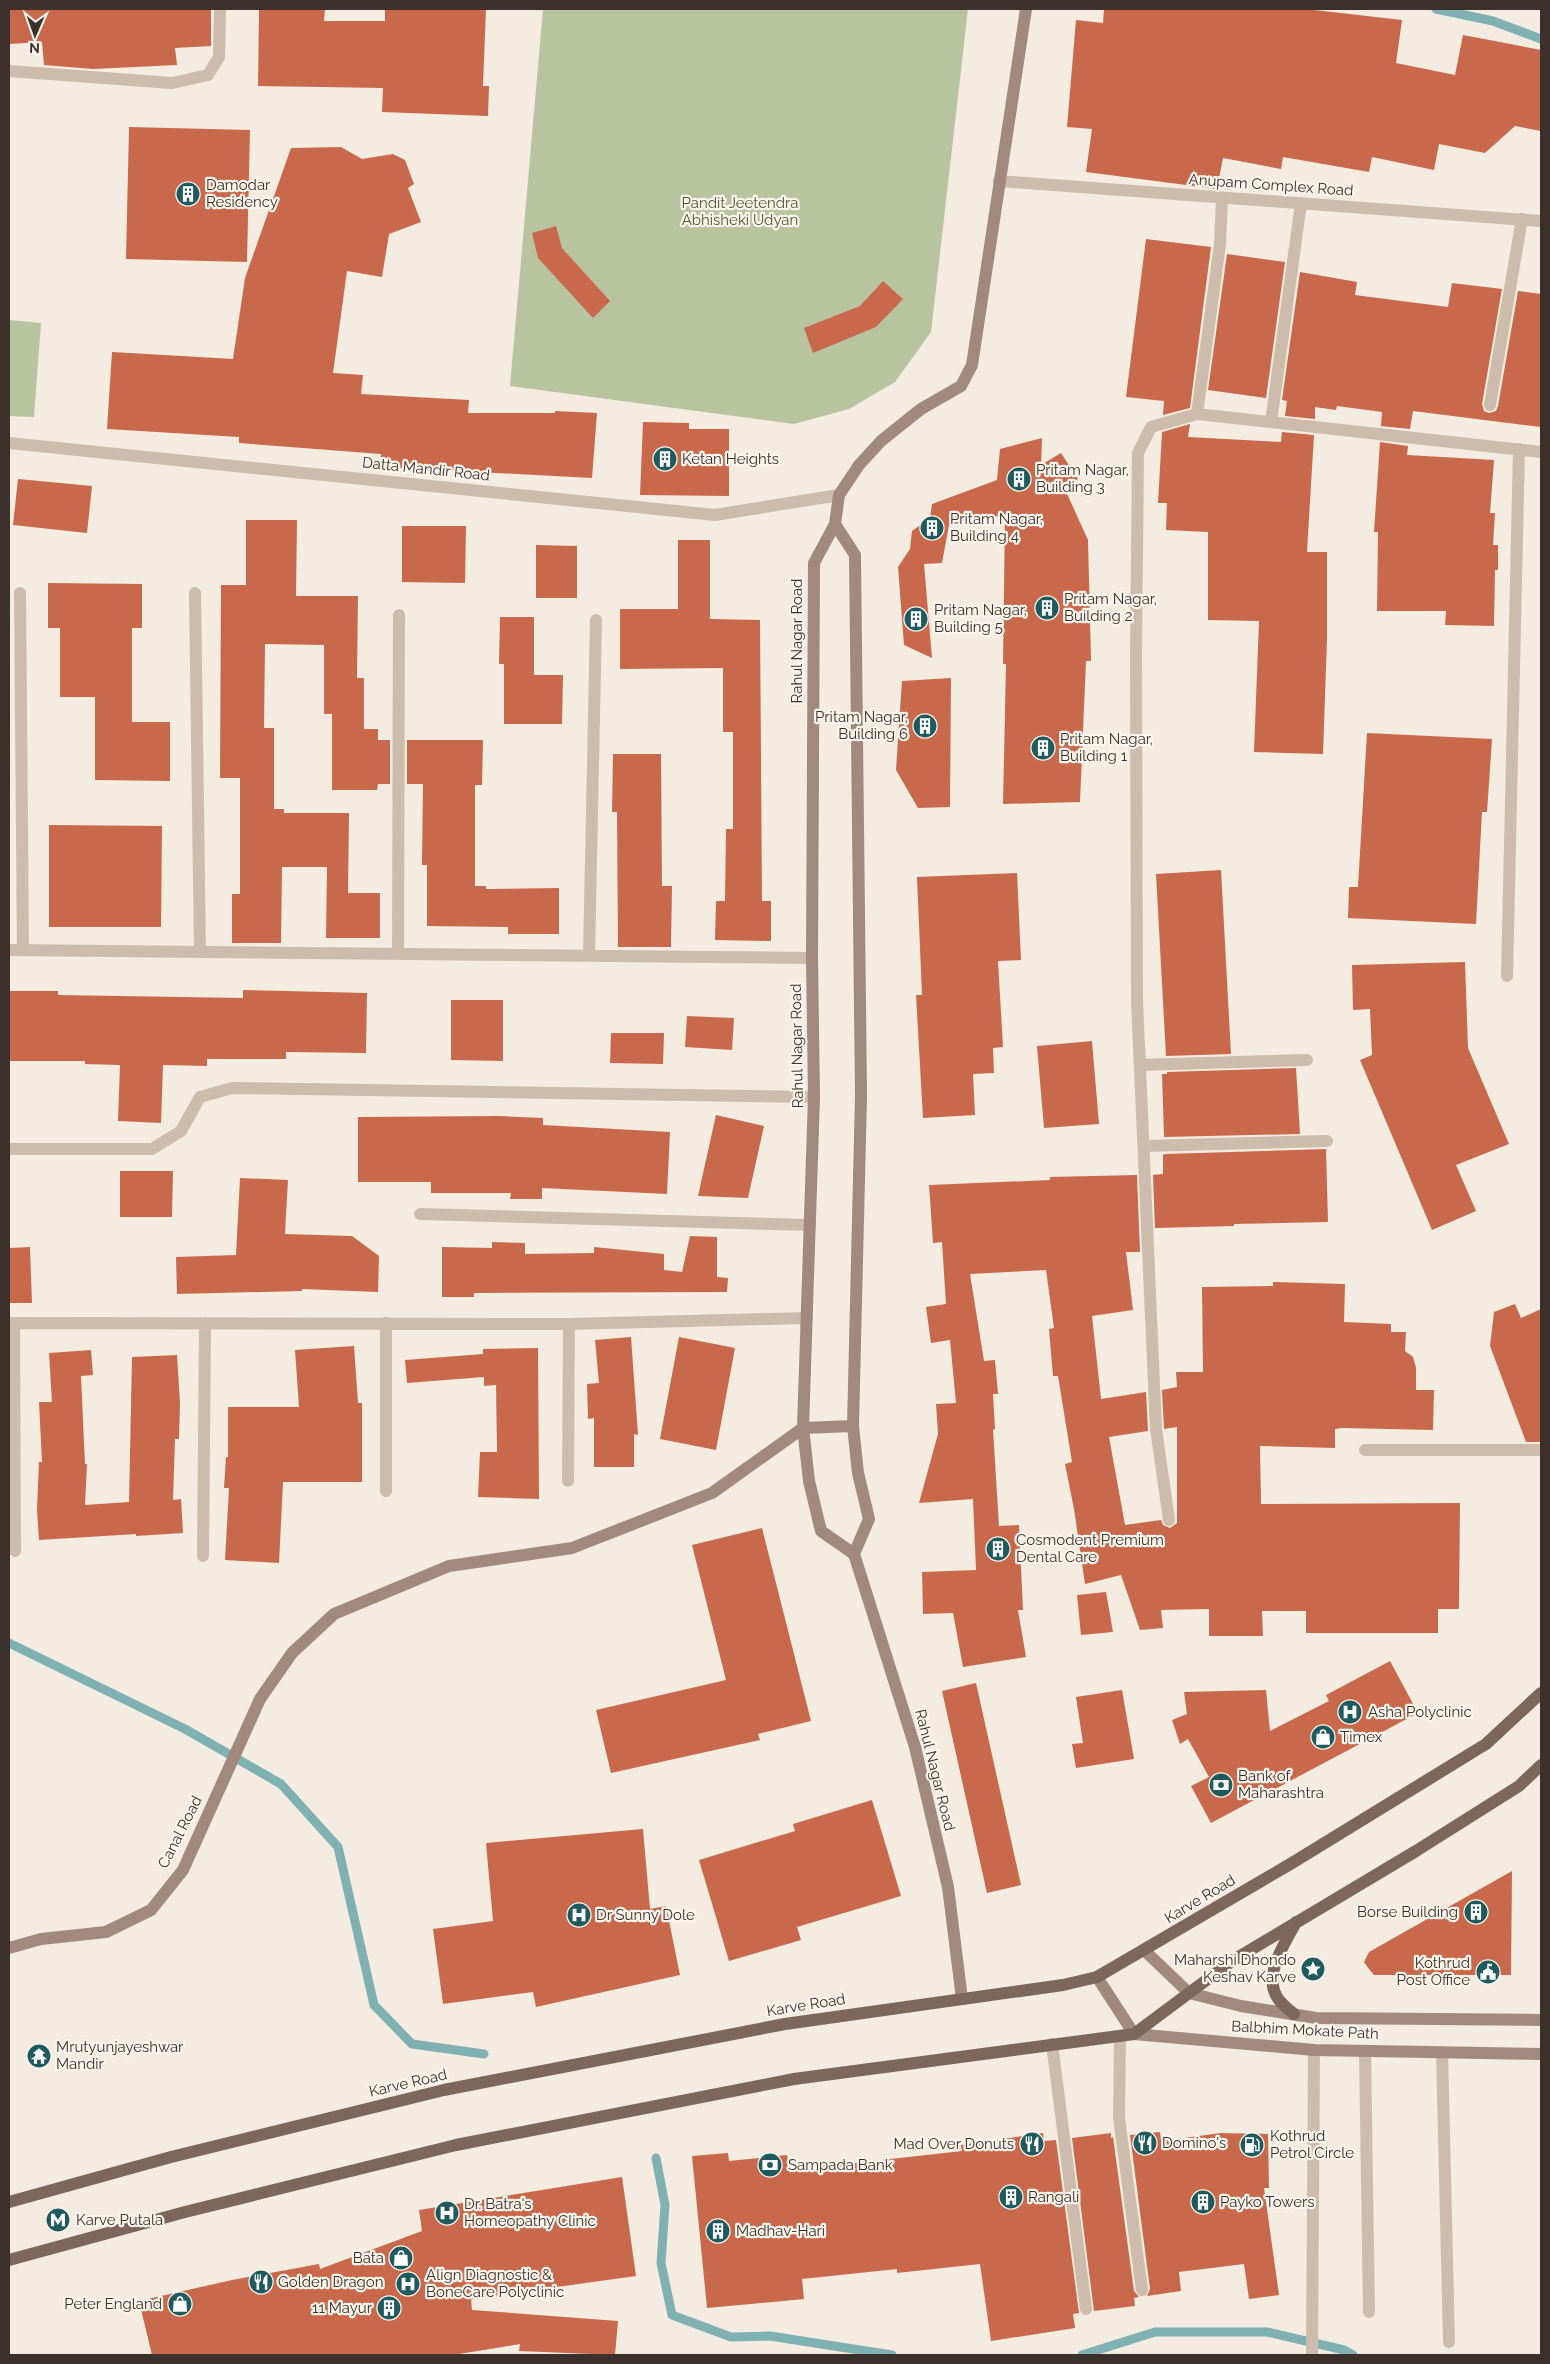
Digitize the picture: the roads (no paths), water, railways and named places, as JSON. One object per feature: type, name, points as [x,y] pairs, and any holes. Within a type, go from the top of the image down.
[{"type":"main road","name":"Karve Road","points":[[9,2202],[171,2157],[444,2090],[785,2024],[1063,1985],[1097,1977],[1486,1744],[1541,1693]]},
{"type":"main road","points":[[9,2260],[185,2212],[456,2145],[794,2080],[1134,2034],[1232,1961],[1519,1786],[1541,1766]]},
{"type":"main road","points":[[1294,2014],[1279,2000],[1273,1989],[1272,1977],[1277,1959],[1296,1922]]},
{"type":"street","points":[[9,71],[172,83],[208,75],[219,57],[220,9]]},
{"type":"street","points":[[839,495],[860,465],[882,441],[922,409],[961,386],[972,365],[1026,9]]},
{"type":"street","name":"Anupam Complex Road","points":[[999,181],[1541,221]]},
{"type":"street","points":[[1197,414],[1220,244],[1222,198]]},
{"type":"street","points":[[1272,422],[1301,203]]},
{"type":"street","points":[[1490,405],[1522,220]]},
{"type":"street","points":[[1168,1520],[1156,1429],[1137,991],[1136,654],[1138,453],[1151,427],[1197,414],[1541,452]]},
{"type":"street","name":"Datta Mandir Road","points":[[9,443],[715,515],[839,495]]},
{"type":"street","points":[[1507,976],[1519,450]]},
{"type":"street","name":"Rahul Nagar Road","points":[[839,495],[835,524],[814,563],[812,958],[814,1098],[803,1428],[809,1481],[821,1531],[854,1554],[915,1747],[948,1886],[962,1999]]},
{"type":"street","points":[[835,524],[855,555],[861,1096],[852,1426],[858,1473],[869,1519],[854,1554]]},
{"type":"street","points":[[195,592],[200,952]]},
{"type":"street","points":[[20,593],[23,950]]},
{"type":"street","points":[[398,615],[398,954]]},
{"type":"street","points":[[589,956],[596,620]]},
{"type":"street","points":[[9,950],[812,958]]},
{"type":"street","points":[[1140,1065],[1307,1060]]},
{"type":"street","points":[[9,1149],[152,1149],[181,1131],[200,1097],[232,1088],[814,1098]]},
{"type":"street","points":[[1144,1146],[1327,1141]]},
{"type":"street","points":[[420,1214],[810,1225]]},
{"type":"street","points":[[15,1551],[11,1323],[569,1324],[807,1318]]},
{"type":"street","points":[[203,1556],[205,1323]]},
{"type":"street","points":[[386,1324],[386,1491]]},
{"type":"street","points":[[568,1481],[569,1324]]},
{"type":"street","points":[[803,1428],[852,1426]]},
{"type":"street","name":"Canal Road","points":[[9,1948],[41,1939],[106,1932],[151,1910],[183,1870],[260,1699],[292,1654],[334,1614],[449,1566],[572,1548],[712,1494],[803,1428]]},
{"type":"street","points":[[1365,1450],[1541,1450]]},
{"type":"street","name":"Balbhim Mokate Path","points":[[1144,1950],[1189,1993],[1242,2006],[1316,2018],[1541,2020]]},
{"type":"street","points":[[1097,1977],[1134,2034]]},
{"type":"street","name":"Balbhim Mokate Path","points":[[1134,2034],[1314,2050],[1541,2054]]},
{"type":"street","points":[[1120,2036],[1119,2118],[1142,2290]]},
{"type":"street","points":[[1052,2044],[1086,2309]]},
{"type":"street","points":[[1312,2355],[1314,2050]]},
{"type":"street","points":[[1365,2051],[1369,2312]]},
{"type":"street","points":[[1442,2052],[1449,2342]]},
{"type":"waterway","points":[[1436,9],[1493,21],[1541,39]]},
{"type":"waterway","points":[[9,1643],[185,1729],[281,1784],[338,1847],[374,2005],[412,2044],[484,2054]]},
{"type":"waterway","points":[[656,2158],[665,2205],[661,2263],[672,2315],[731,2337],[770,2336],[892,2355]]},
{"type":"waterway","points":[[1082,2355],[1155,2332],[1267,2332],[1344,2350],[1353,2355]]},
{"type":"place","name":"Damodar Residency","points":[[188,194]]},
{"type":"place","name":"Ketan Heights","points":[[665,459]]},
{"type":"place","name":"Pritam Nagar, Building 3","points":[[1019,479]]},
{"type":"place","name":"Pritam Nagar, Building 4","points":[[932,528]]},
{"type":"place","name":"Pritam Nagar, Building 2","points":[[1047,608]]},
{"type":"place","name":"Pritam Nagar, Building 5","points":[[916,619]]},
{"type":"place","name":"Pritam Nagar, Building 6","points":[[925,726]]},
{"type":"place","name":"Pritam Nagar, Building 1","points":[[1043,748]]},
{"type":"place","name":"Cosmodent Premium Dental Care","points":[[998,1549]]},
{"type":"place","name":"Asha Polyclinic","points":[[1350,1712]]},
{"type":"place","name":"Timex","points":[[1323,1737]]},
{"type":"place","name":"Bank of Maharashtra","points":[[1221,1785]]},
{"type":"place","name":"Borse Building","points":[[1476,1912]]},
{"type":"place","name":"Dr Sunny Dole","points":[[579,1915]]},
{"type":"place","name":"Maharshi Dhondo Keshav Karve","points":[[1313,1969]]},
{"type":"place","name":"Kothrud Post Office","points":[[1488,1972]]},
{"type":"place","name":"Mrutyunjayeshwar Mandir","points":[[39,2056]]},
{"type":"place","name":"Domino's","points":[[1145,2143]]},
{"type":"place","name":"Mad Over Donuts","points":[[1032,2144]]},
{"type":"place","name":"Kothrud Petrol Circle","points":[[1252,2145]]},
{"type":"place","name":"Sampada Bank","points":[[770,2165]]},
{"type":"place","name":"Rangali","points":[[1011,2197]]},
{"type":"place","name":"Payko Towers","points":[[1203,2202]]},
{"type":"place","name":"Dr. Batra's Homeopathy Clinic","points":[[447,2213]]},
{"type":"place","name":"Karve Putala","points":[[58,2220]]},
{"type":"place","name":"Madhav-Hari","points":[[718,2231]]},
{"type":"place","name":"Bata","points":[[401,2258]]},
{"type":"place","name":"Golden Dragon","points":[[261,2282]]},
{"type":"place","name":"Align Diagnostic & BoneCare Polyclinic","points":[[408,2284]]},
{"type":"place","name":"Peter England","points":[[180,2304]]},
{"type":"place","name":"11 Mayur","points":[[389,2308]]},
{"type":"park label","name":"Pandit Jeetendra Abhisheki Udyan","points":[[740,212]]}]
